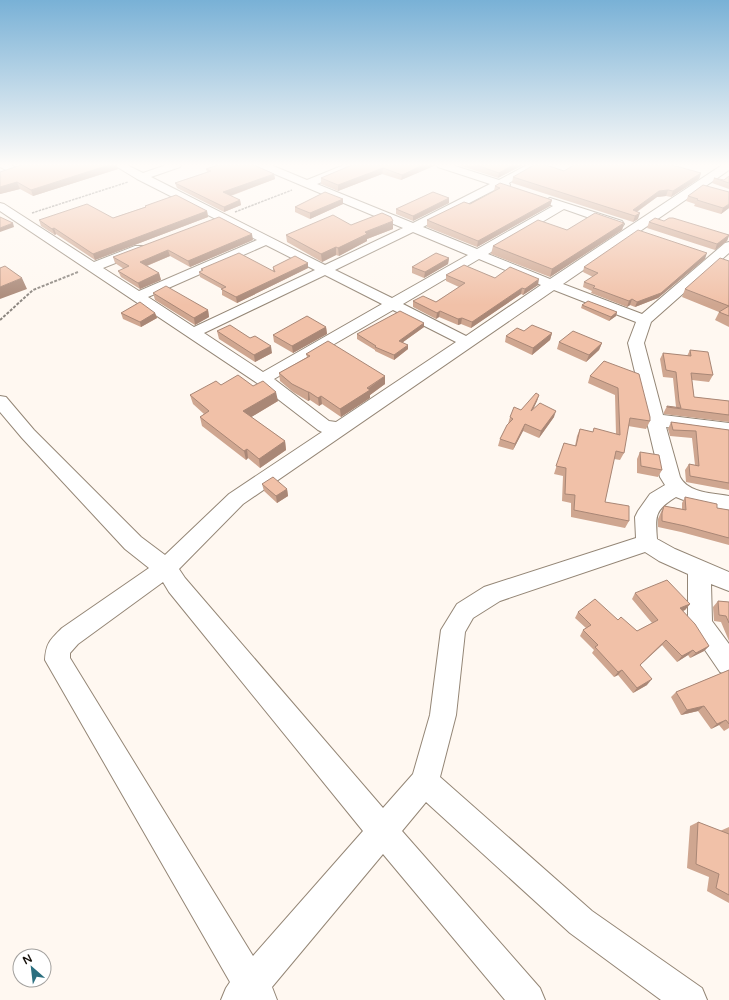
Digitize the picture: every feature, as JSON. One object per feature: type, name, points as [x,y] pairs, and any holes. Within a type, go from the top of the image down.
[{"type":"street","points":[[9,212],[263,379],[324,426],[339,429]]},
{"type":"street","points":[[211,212],[467,342]]},
{"type":"street","points":[[373,212],[552,285],[644,320]]},
{"type":"street","points":[[193,333],[443,212]]},
{"type":"street","points":[[263,379],[551,212]]},
{"type":"street","points":[[583,212],[650,234]]},
{"type":"street","points":[[661,212],[236,499],[166,568],[70,636],[58,648],[57,660],[250,995],[382,830],[424,782],[443,715],[453,630],[465,610],[492,594],[647,543],[667,555],[729,582]]},
{"type":"street","points":[[207,223],[222,217]]},
{"type":"street","points":[[137,297],[267,240]]},
{"type":"street","points":[[92,267],[150,245]]},
{"type":"street","points":[[729,246],[723,259],[644,320],[636,343],[670,477],[676,488],[691,496],[729,504]]},
{"type":"street","points":[[702,252],[723,259]]},
{"type":"street","points":[[0,401],[28,434],[133,543],[166,568],[177,585],[382,830],[528,1000]]},
{"type":"street","points":[[656,420],[729,429]]},
{"type":"street","points":[[647,543],[645,517],[656,499],[676,488]]},
{"type":"street","points":[[699,569],[700,624],[729,664]]},
{"type":"street","points":[[424,782],[581,922],[690,1000]]},
{"type":"path","points":[[17,217],[34,212]]},
{"type":"path","points":[[222,217],[235,212]]},
{"type":"path","points":[[0,320],[34,290],[92,267]]},
{"type":"building","points":[[64,212],[101,212],[113,218],[132,212],[205,212],[93,254],[54,228],[52,229],[39,220]]},
{"type":"building","points":[[402,212],[422,212],[413,216]]},
{"type":"building","points":[[444,212],[531,212],[478,241],[427,220]]},
{"type":"building","points":[[621,212],[640,213],[635,216]]},
{"type":"building","points":[[382,213],[391,217],[393,221],[365,232],[367,234],[338,248],[336,247],[321,254],[286,235],[333,215],[351,225]]},
{"type":"building","points":[[595,213],[624,223],[552,269],[493,246],[538,220],[567,230]]},
{"type":"building","points":[[0,217],[13,223],[0,228]]},
{"type":"building","points":[[219,217],[252,234],[188,261],[168,250],[140,262],[159,273],[138,283],[118,271],[129,266],[113,257]]},
{"type":"building","points":[[655,218],[664,221],[669,218],[673,218],[729,235],[717,244],[649,222]]},
{"type":"building","points":[[638,230],[707,253],[661,293],[637,302],[632,299],[629,301],[593,288],[595,286],[584,282],[598,273],[584,267]]},
{"type":"building","points":[[239,253],[275,272],[273,267],[295,256],[308,263],[236,297],[221,289],[226,287],[199,272],[203,270],[201,269]]},
{"type":"building","points":[[436,253],[449,258],[425,272],[412,267]]},
{"type":"building","points":[[720,258],[729,261],[729,306],[685,289]]},
{"type":"building","points":[[464,265],[495,278],[510,267],[539,279],[525,289],[522,288],[472,322],[462,318],[458,319],[440,311],[437,313],[413,301],[423,296],[436,302],[465,283],[446,275]]},
{"type":"building","points":[[5,266],[22,278],[0,287],[0,268]]},
{"type":"building","points":[[166,286],[208,310],[194,318],[153,293]]},
{"type":"building","points":[[588,301],[617,312],[611,317],[582,305]]},
{"type":"building","points":[[140,302],[155,313],[140,322],[121,313]]},
{"type":"building","points":[[729,306],[729,316],[719,312]]},
{"type":"building","points":[[400,311],[424,323],[399,341],[408,345],[394,355],[375,347],[376,346],[357,334]]},
{"type":"building","points":[[307,316],[326,327],[292,346],[273,335]]},
{"type":"building","points":[[230,325],[250,338],[255,336],[271,346],[254,355],[217,331]]},
{"type":"building","points":[[532,325],[552,333],[533,348],[506,336],[517,328],[524,331]]},
{"type":"building","points":[[573,331],[602,343],[589,355],[559,342]]},
{"type":"building","points":[[328,341],[385,376],[367,388],[370,390],[340,409],[321,396],[318,398],[292,384],[279,373],[310,356],[306,354]]},
{"type":"building","points":[[690,350],[708,352],[713,375],[691,373],[694,397],[729,401],[729,415],[667,407],[681,408],[676,372],[666,370],[663,353],[691,356]]},
{"type":"building","points":[[604,361],[639,374],[650,417],[650,421],[630,418],[624,453],[616,451],[605,502],[629,506],[629,521],[574,510],[575,495],[565,494],[566,468],[556,466],[564,443],[576,446],[580,429],[593,432],[594,428],[620,435],[618,388],[590,376]]},
{"type":"building","points":[[238,375],[253,386],[263,381],[276,392],[243,411],[285,441],[259,459],[247,449],[244,451],[200,417],[209,411],[190,395],[216,381],[221,385]]},
{"type":"building","points":[[536,393],[539,395],[531,411],[540,403],[556,411],[541,431],[525,424],[515,444],[500,439],[507,425],[513,419],[510,417],[514,407],[521,410]]},
{"type":"building","points":[[671,422],[729,430],[729,483],[690,476],[689,464],[699,466],[696,431],[673,430]]},
{"type":"building","points":[[640,452],[659,455],[662,470],[641,466]]},
{"type":"building","points":[[273,477],[287,489],[276,496],[262,484]]},
{"type":"building","points":[[685,497],[717,504],[717,508],[729,510],[729,538],[662,521],[664,506],[686,510]]},
{"type":"building","points":[[667,580],[690,604],[680,608],[695,624],[709,646],[696,653],[693,650],[682,656],[666,640],[640,665],[652,679],[637,688],[622,670],[618,672],[595,647],[598,645],[583,630],[591,625],[578,612],[595,599],[618,620],[621,617],[637,631],[658,620],[635,593]]},
{"type":"building","points":[[718,601],[729,602],[729,623],[726,616],[719,615]]},
{"type":"building","points":[[729,670],[729,724],[726,720],[717,724],[704,706],[687,710],[676,692]]},
{"type":"building","points":[[698,822],[729,834],[729,895],[716,888],[719,874],[696,864]]}]
